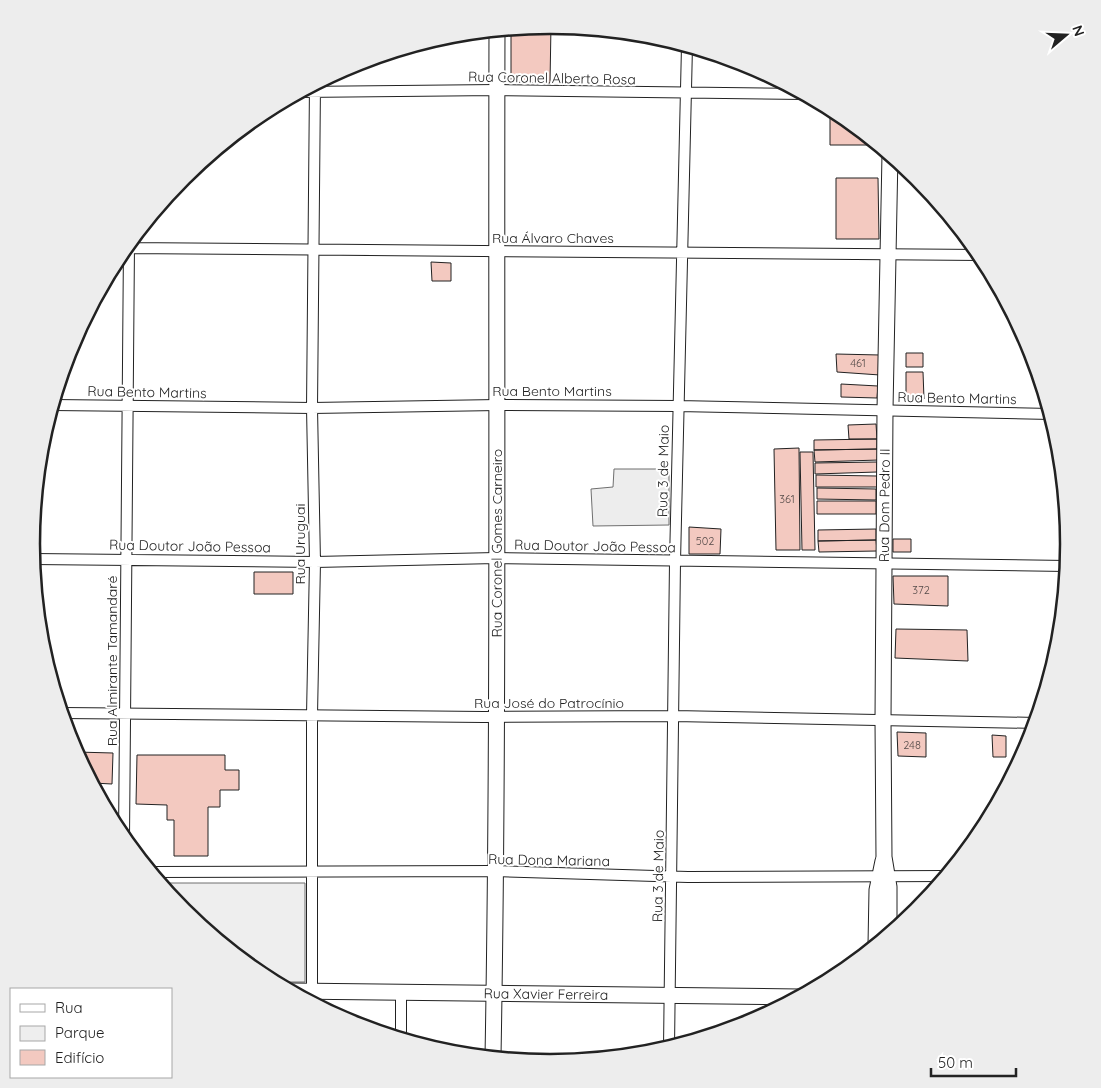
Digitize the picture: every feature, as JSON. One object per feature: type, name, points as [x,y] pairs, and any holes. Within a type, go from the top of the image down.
[{"type":"street","name":"Rua Coronel Gomes Carneiro","points":[[493,1051],[498,405],[496,252],[497,37]]},
{"type":"street","name":"Rua 3 de Maio","points":[[669,1040],[675,562],[687,52]]},
{"type":"street","name":"Rua Coronel Alberto Rosa","points":[[321,88],[791,94]]},
{"type":"street","name":"Rua Uruguai","points":[[312,995],[312,715],[315,562],[312,408],[314,92]]},
{"type":"street","name":"Rua Dom Pedro II","points":[[888,927],[884,876],[883,721],[885,410],[890,163]]},
{"type":"street","name":"Rua Álvaro Chaves","points":[[136,247],[496,252],[971,255]]},
{"type":"street","name":"Rua Almirante Tamandaré","points":[[124,824],[128,258]]},
{"type":"street","name":"Rua Bento Martins","points":[[60,405],[312,408],[498,405],[678,406],[1043,414]]},
{"type":"street","name":"Rua Doutor João Pessoa","points":[[40,559],[315,562],[496,558],[1060,566]]},
{"type":"street","name":"Rua José do Patrocínio","points":[[69,713],[496,717],[674,716],[1028,723]]},
{"type":"street","name":"Rua Dona Mariana","points":[[160,872],[494,871],[672,877],[937,876]]},
{"type":"street","name":"Rua Dom Pedro II","points":[[877,936],[884,876]]},
{"type":"street","name":"Rua Xavier Ferreira","points":[[315,997],[401,993],[786,997]]},
{"type":"street","points":[[401,993],[401,1032]]},
{"type":"green space","points":[[170,883],[305,883],[305,982],[289,982],[240,949],[214,928]]},
{"type":"shaded area","points":[[614,469],[669,469],[669,525],[593,526],[591,489],[613,487]]},
{"type":"building","points":[[551,34],[550,83],[511,82],[511,36]]},
{"type":"building","points":[[830,117],[868,145],[830,145]]},
{"type":"building","points":[[836,178],[878,178],[879,239],[836,239]]},
{"type":"building","points":[[431,262],[451,263],[451,281],[432,281]]},
{"type":"building","points":[[906,353],[923,353],[923,367],[906,367]]},
{"type":"building","points":[[836,354],[880,355],[880,375],[837,372]]},
{"type":"building","points":[[906,372],[923,372],[924,399],[906,399]]},
{"type":"building","points":[[841,384],[878,386],[877,398],[841,397]]},
{"type":"building","points":[[876,424],[877,439],[849,439],[848,425]]},
{"type":"building","points":[[877,439],[877,449],[814,450],[814,440]]},
{"type":"building","points":[[799,448],[800,550],[776,550],[774,449]]},
{"type":"building","points":[[879,449],[879,460],[815,462],[814,450]]},
{"type":"building","points":[[800,452],[813,452],[815,550],[802,550]]},
{"type":"building","points":[[877,462],[877,472],[815,474],[815,463]]},
{"type":"building","points":[[816,475],[877,476],[877,487],[816,487]]},
{"type":"building","points":[[817,488],[876,489],[876,500],[817,499]]},
{"type":"building","points":[[817,501],[876,501],[876,514],[817,514]]},
{"type":"building","points":[[689,527],[721,529],[720,554],[689,554]]},
{"type":"building","points":[[876,529],[876,540],[818,541],[818,530]]},
{"type":"building","points":[[893,539],[911,539],[911,552],[893,552]]},
{"type":"building","points":[[876,540],[877,551],[819,552],[818,541]]},
{"type":"building","points":[[254,572],[293,572],[293,594],[254,594]]},
{"type":"building","points":[[893,576],[948,576],[948,606],[894,604]]},
{"type":"building","points":[[896,629],[967,630],[968,661],[895,658]]},
{"type":"building","points":[[897,732],[926,733],[926,757],[898,756]]},
{"type":"building","points":[[992,735],[1006,736],[1006,757],[993,757]]},
{"type":"building","points":[[85,752],[113,753],[112,784],[100,783]]},
{"type":"building","points":[[137,755],[225,755],[225,770],[239,770],[239,790],[220,790],[220,807],[208,807],[208,856],[174,856],[174,820],[167,820],[167,805],[136,804]]}]
